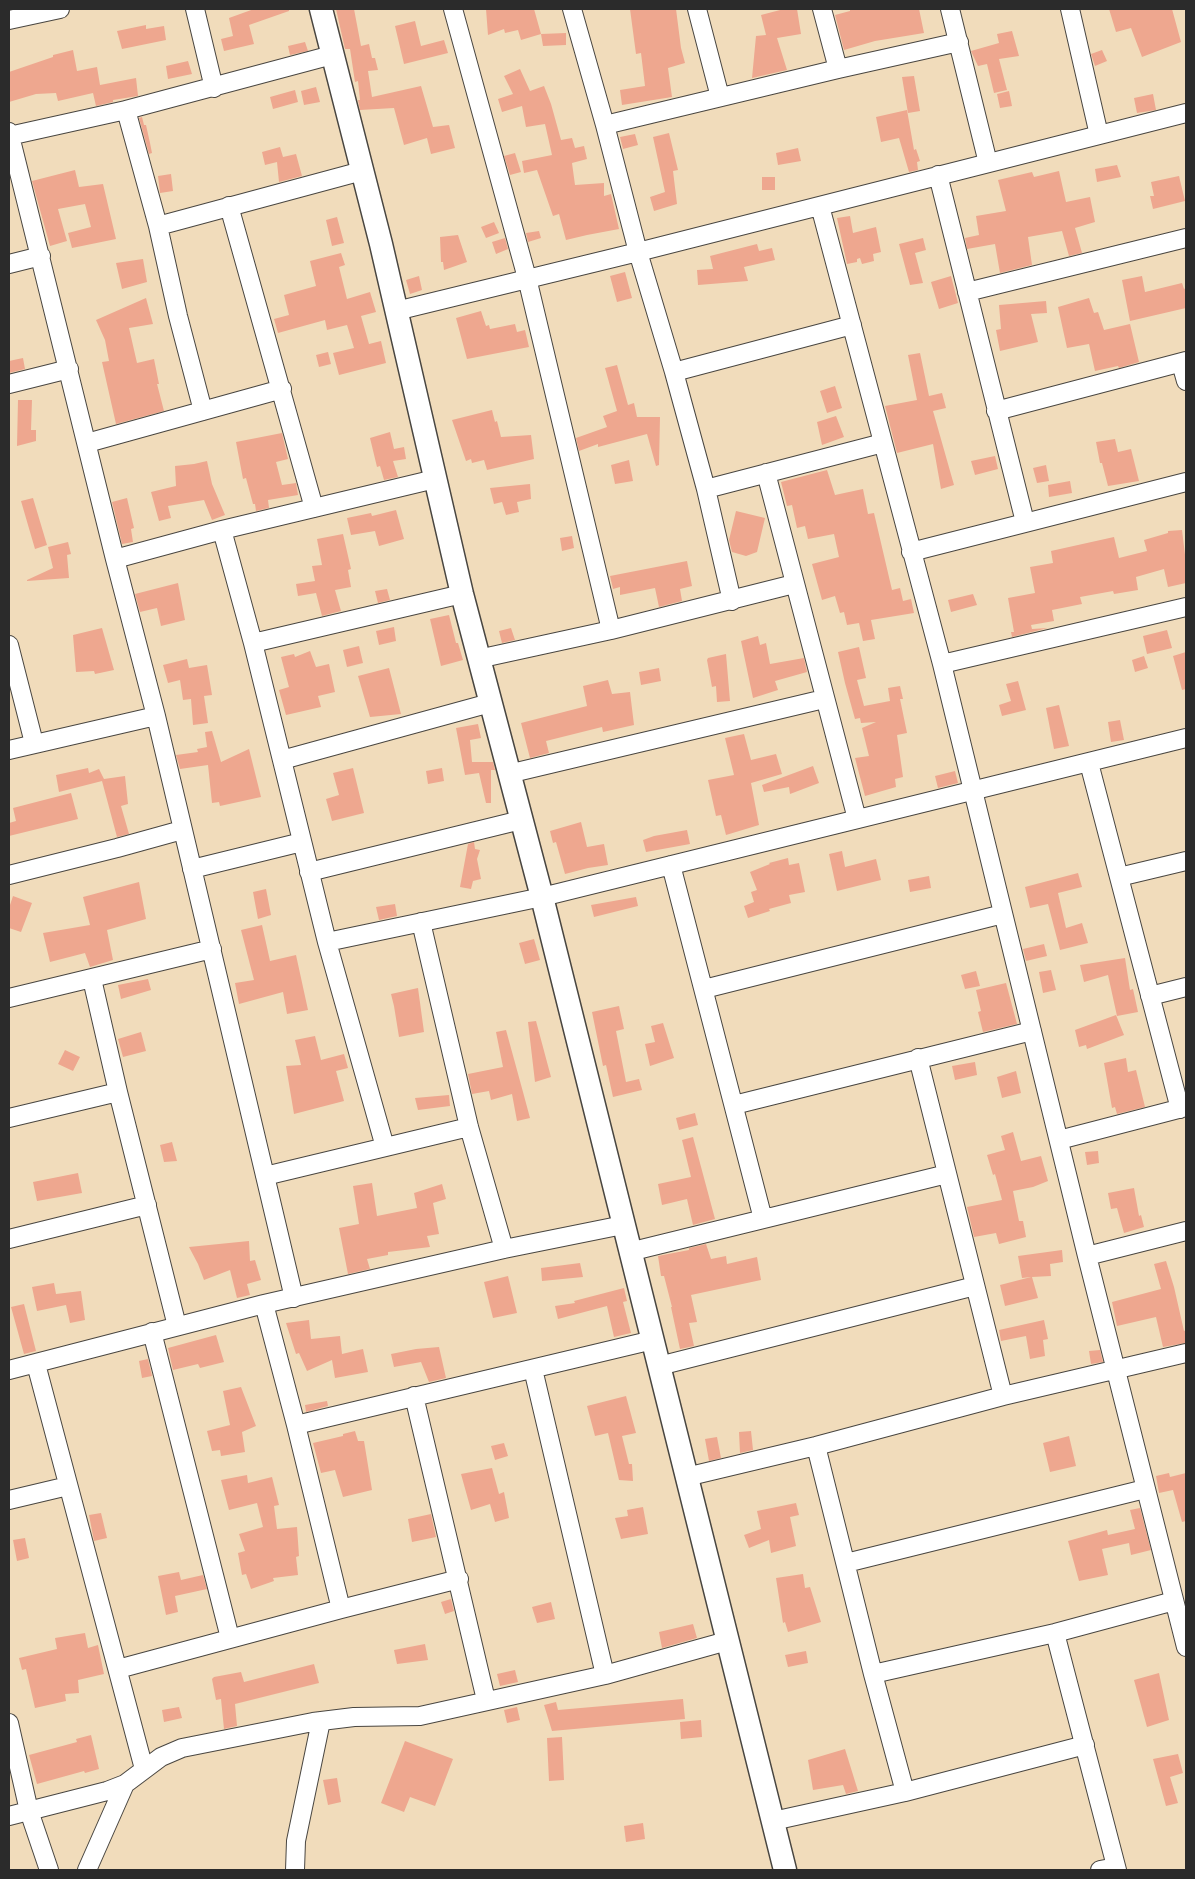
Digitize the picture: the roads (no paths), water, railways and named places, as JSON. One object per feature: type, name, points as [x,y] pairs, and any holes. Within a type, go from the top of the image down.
[{"type":"street","points":[[9,20],[60,9]]},
{"type":"street","points":[[195,9],[214,88]]},
{"type":"street","points":[[320,9],[381,244],[478,659],[542,897],[785,1870]]},
{"type":"street","points":[[453,9],[526,278],[611,630]]},
{"type":"street","points":[[572,9],[638,252],[674,372],[706,489],[732,600]]},
{"type":"street","points":[[697,9],[720,97]]},
{"type":"street","points":[[822,9],[838,69]]},
{"type":"street","points":[[950,9],[988,163]]},
{"type":"street","points":[[1070,9],[1099,135]]},
{"type":"street","points":[[605,125],[959,42]]},
{"type":"street","points":[[294,1298],[156,716],[9,135],[126,110],[332,55]]},
{"type":"street","points":[[126,110],[158,226],[178,316],[203,411]]},
{"type":"street","points":[[396,311],[638,252],[1186,113]]},
{"type":"street","points":[[158,226],[362,171]]},
{"type":"street","points":[[938,176],[1025,522]]},
{"type":"street","points":[[229,206],[314,508]]},
{"type":"street","points":[[820,206],[942,664],[1087,1256],[1186,1647]]},
{"type":"street","points":[[967,292],[1186,238]]},
{"type":"street","points":[[9,264],[41,256]]},
{"type":"street","points":[[674,372],[852,325]]},
{"type":"street","points":[[996,411],[1184,362],[1186,381]]},
{"type":"street","points":[[9,384],[69,369]]},
{"type":"street","points":[[87,442],[282,389]]},
{"type":"street","points":[[706,489],[883,443]]},
{"type":"street","points":[[766,474],[856,819]]},
{"type":"street","points":[[115,558],[222,530],[435,479]]},
{"type":"street","points":[[911,552],[1186,482]]},
{"type":"street","points":[[222,530],[253,643],[327,942],[385,1147]]},
{"type":"street","points":[[478,659],[611,630],[794,584]]},
{"type":"street","points":[[253,643],[462,594]]},
{"type":"street","points":[[942,664],[1186,607]]},
{"type":"street","points":[[9,645],[34,743]]},
{"type":"street","points":[[508,774],[824,699]]},
{"type":"street","points":[[282,760],[490,702]]},
{"type":"street","points":[[9,750],[156,716]]},
{"type":"street","points":[[327,942],[542,897],[1186,738]]},
{"type":"street","points":[[1059,1140],[1183,1108],[1150,996],[1089,763]]},
{"type":"street","points":[[310,872],[521,820]]},
{"type":"street","points":[[9,875],[182,830]]},
{"type":"street","points":[[192,869],[302,842]]},
{"type":"street","points":[[1119,877],[1186,861]]},
{"type":"street","points":[[671,865],[763,1219]]},
{"type":"street","points":[[704,989],[1003,914]]},
{"type":"street","points":[[421,922],[469,1127],[504,1249]]},
{"type":"street","points":[[9,998],[212,949]]},
{"type":"street","points":[[92,979],[118,1092],[177,1326]]},
{"type":"street","points":[[1150,996],[1186,987]]},
{"type":"street","points":[[734,1105],[1032,1030]]},
{"type":"street","points":[[918,1058],[1003,1396]]},
{"type":"street","points":[[9,1118],[118,1092]]},
{"type":"street","points":[[265,1176],[469,1127]]},
{"type":"street","points":[[630,1252],[947,1174]]},
{"type":"street","points":[[9,1239],[147,1205]]},
{"type":"street","points":[[9,1370],[264,1304],[504,1249],[623,1225]]},
{"type":"street","points":[[1087,1256],[1186,1231]]},
{"type":"street","points":[[659,1366],[975,1286]]},
{"type":"street","points":[[264,1304],[296,1425],[340,1609]]},
{"type":"street","points":[[152,1332],[230,1638]]},
{"type":"street","points":[[296,1425],[653,1340]]},
{"type":"street","points":[[686,1477],[816,1446],[1003,1396],[1186,1353]]},
{"type":"street","points":[[36,1364],[144,1769]]},
{"type":"street","points":[[533,1369],[605,1675]]},
{"type":"street","points":[[414,1396],[486,1700]]},
{"type":"street","points":[[816,1446],[873,1674],[905,1792]]},
{"type":"street","points":[[9,1500],[68,1486]]},
{"type":"street","points":[[846,1563],[1145,1489]]},
{"type":"street","points":[[118,1669],[458,1579]]},
{"type":"street","points":[[873,1674],[1055,1633],[1174,1600]]},
{"type":"street","points":[[1055,1633],[1085,1746],[1111,1869]]},
{"type":"street","points":[[9,1816],[107,1791],[125,1784],[161,1757],[182,1748],[321,1721],[354,1717],[420,1716],[605,1675],[727,1641]]},
{"type":"street","points":[[295,1870],[296,1841],[321,1721]]},
{"type":"street","points":[[9,1723],[29,1811],[50,1870]]},
{"type":"street","points":[[773,1821],[905,1792],[1085,1746]]},
{"type":"street","points":[[87,1870],[125,1784]]}]
